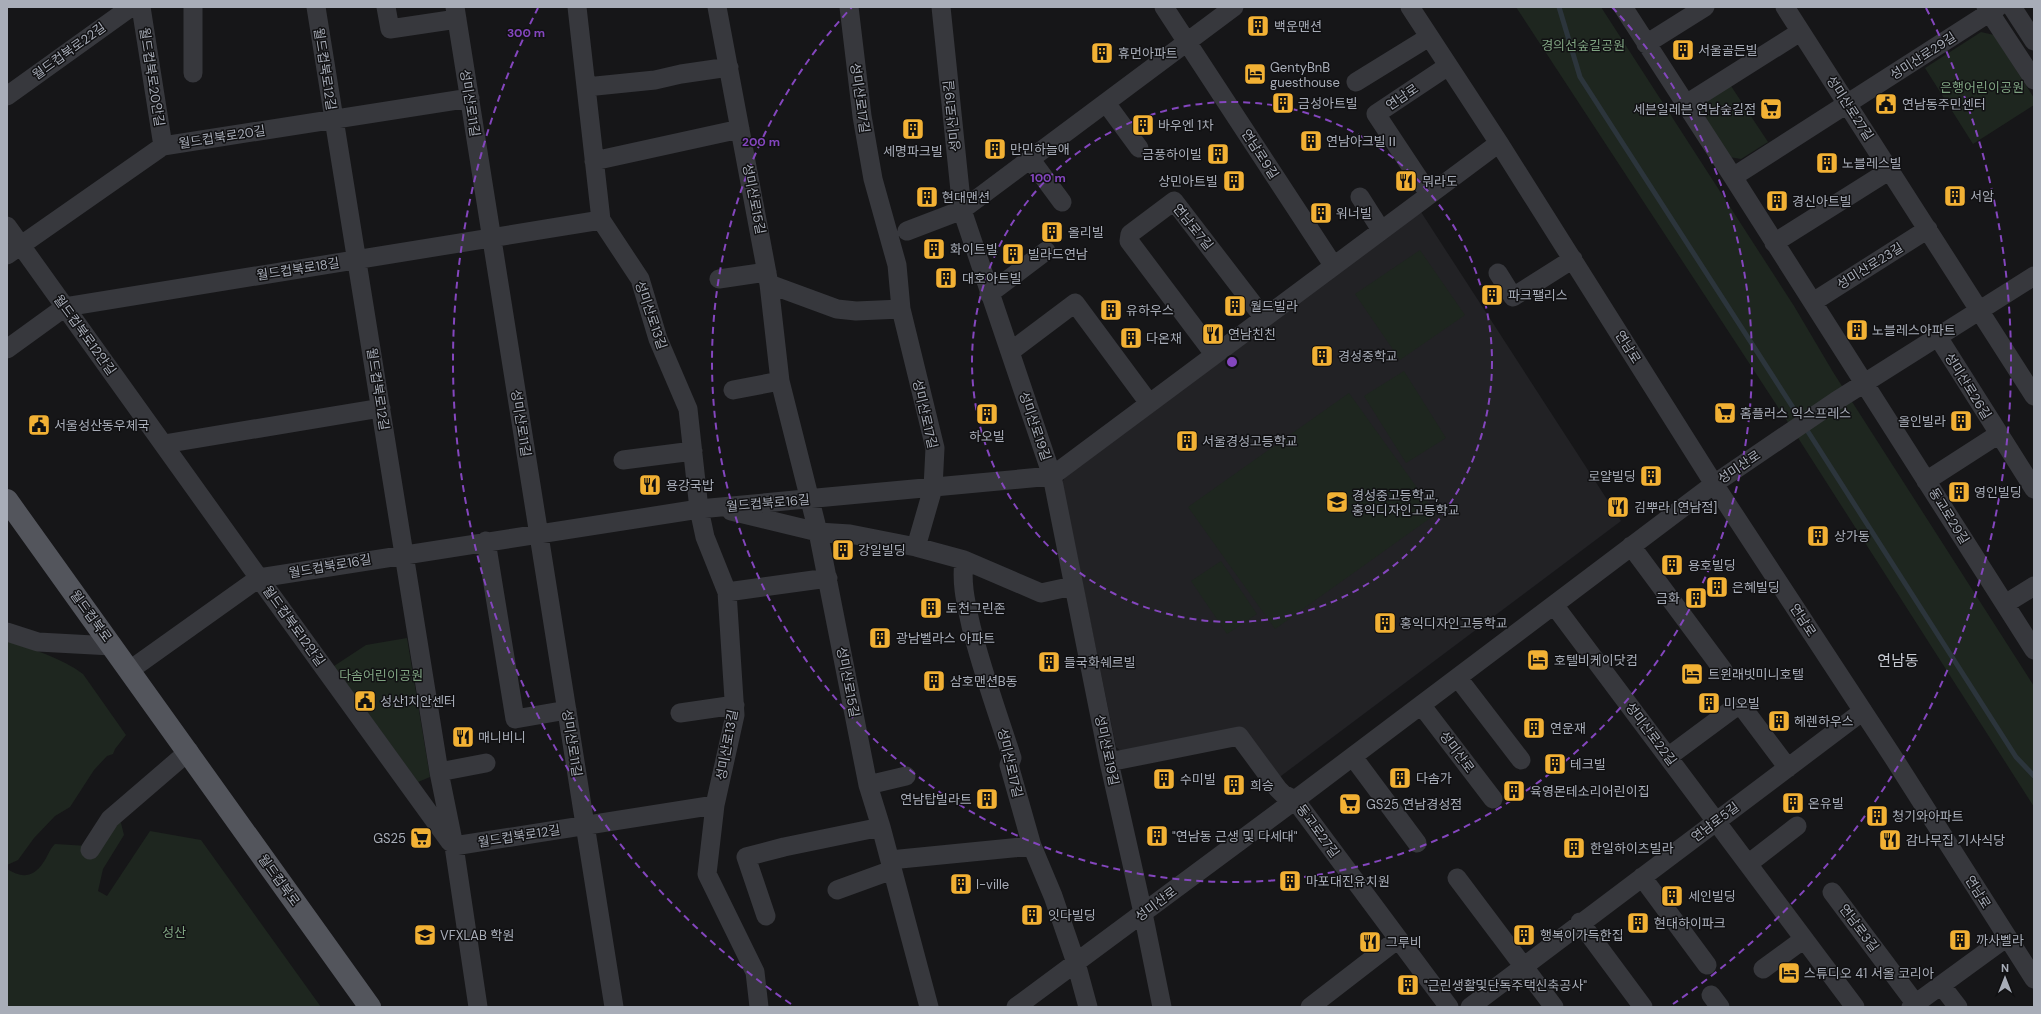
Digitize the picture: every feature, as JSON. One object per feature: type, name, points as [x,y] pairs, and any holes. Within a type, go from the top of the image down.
[{"type":"main road","name":"월드컵북로","points":[[7,500],[189,751],[370,1007]]},
{"type":"street","name":"월드컵북로22길","points":[[7,96],[131,7]]},
{"type":"street","name":"월드컵북로20안길","points":[[141,7],[163,146]]},
{"type":"street","points":[[193,7],[193,73]]},
{"type":"street","name":"월드컵북로12길","points":[[316,7],[439,772],[454,846],[478,1007]]},
{"type":"street","name":"성미산로11길","points":[[386,7],[390,29],[456,13],[614,1007]]},
{"type":"street","name":"성미산로13길","points":[[577,7],[600,220],[640,279],[658,338],[688,409],[693,451],[708,508],[705,537],[726,592],[735,714],[715,805],[707,874],[755,972],[759,1007]]},
{"type":"street","name":"성미산로15길","points":[[717,7],[768,278],[780,381],[818,532],[868,785],[881,827],[929,1007]]},
{"type":"street","name":"성미산로17길","points":[[849,7],[862,116],[873,179],[897,265],[901,309],[935,448],[933,488],[916,547]]},
{"type":"street","name":"성미산로19길","points":[[941,7],[962,210],[989,294],[1052,476],[1109,762],[1143,913],[1162,1007]]},
{"type":"street","name":"연남로9길","points":[[1164,7],[1334,265]]},
{"type":"street","points":[[906,231],[962,210],[1234,7]]},
{"type":"street","name":"연남로","points":[[1410,7],[1573,259],[1714,484],[1863,711],[2034,979]]},
{"type":"street","points":[[1623,7],[1864,383]]},
{"type":"street","points":[[1646,44],[1705,7]]},
{"type":"street","name":"성미산로27길","points":[[1785,7],[2034,396]]},
{"type":"street","points":[[2012,7],[2034,41]]},
{"type":"street","points":[[1991,9],[2034,80]]},
{"type":"street","name":"성미산로29길","points":[[1848,104],[1991,9]]},
{"type":"street","points":[[1686,104],[1800,32]]},
{"type":"street","points":[[1356,82],[1428,37]]},
{"type":"street","name":"연남로","points":[[1428,194],[1376,114],[1448,66]]},
{"type":"street","points":[[586,87],[655,80],[681,74],[729,67]]},
{"type":"street","name":"월드컵북로20길","points":[[14,250],[163,146],[470,98]]},
{"type":"street","points":[[1106,104],[1139,148]]},
{"type":"street","points":[[1733,177],[1848,104]]},
{"type":"street","points":[[594,161],[740,129]]},
{"type":"street","points":[[1052,476],[1428,194],[1499,143]]},
{"type":"street","points":[[1031,160],[1062,202]]},
{"type":"street","points":[[1774,243],[1890,170]]},
{"type":"street","points":[[1360,197],[1381,230]]},
{"type":"street","name":"연남로7길","points":[[1214,354],[1129,241],[1130,234],[1174,201],[1264,318]]},
{"type":"street","name":"월드컵북로18길","points":[[7,349],[65,307],[600,220]]},
{"type":"street","name":"월드컵북로12안길","points":[[7,226],[14,250],[65,307],[259,578],[454,846]]},
{"type":"street","name":"성미산로23길","points":[[1813,302],[1928,230]]},
{"type":"street","points":[[989,294],[1046,251]]},
{"type":"street","points":[[1498,273],[1513,297],[1573,259]]},
{"type":"street","name":"성미산로","points":[[1016,1007],[1422,706],[1714,484],[1864,383],[2034,276]]},
{"type":"street","points":[[719,279],[768,278],[837,309],[856,311],[901,309]]},
{"type":"street","points":[[1010,352],[1074,303],[1149,403]]},
{"type":"street","name":"성미산로26길","points":[[1938,337],[2034,490]]},
{"type":"street","points":[[733,390],[780,381]]},
{"type":"street","name":"동교로29길","points":[[1864,383],[2034,650]]},
{"type":"street","points":[[164,444],[381,408]]},
{"type":"street","name":"성미산로26길","points":[[1926,481],[1999,434]]},
{"type":"street","points":[[622,460],[693,451]]},
{"type":"street","name":"월드컵북로16길","points":[[130,670],[259,578],[486,541],[708,508],[1052,476]]},
{"type":"street","points":[[708,508],[818,532],[850,534],[916,547],[964,560],[1041,593],[1073,586]]},
{"type":"street","points":[[486,541],[515,719],[567,710]]},
{"type":"street","points":[[1631,546],[1723,670]]},
{"type":"street","name":"성미산로17길","points":[[964,560],[962,577],[963,590],[976,647],[1012,758],[1009,765],[1032,846],[1053,896],[1076,963],[1088,1007]]},
{"type":"street","points":[[726,592],[828,578]]},
{"type":"street","points":[[2005,604],[2034,586]]},
{"type":"street","name":"성미산로22길","points":[[1554,605],[1855,1007]]},
{"type":"street","points":[[7,632],[38,642],[112,646]]},
{"type":"street","points":[[1458,678],[1521,760]]},
{"type":"street","points":[[680,713],[735,705]]},
{"type":"street","name":"성미산로","points":[[1422,706],[1493,799]]},
{"type":"street","points":[[1668,757],[1734,708],[1743,708],[1788,768]]},
{"type":"street","name":"연남로5길","points":[[1470,1007],[1580,922],[1863,711]]},
{"type":"street","points":[[1109,762],[1239,736],[1278,789],[1283,794],[1295,800]]},
{"type":"street","points":[[90,850],[110,820],[189,751]]},
{"type":"street","points":[[1353,757],[1417,843]]},
{"type":"street","points":[[439,772],[486,763]]},
{"type":"street","points":[[868,785],[906,776]]},
{"type":"street","name":"동교로27길","points":[[1295,800],[1449,1007]]},
{"type":"street","points":[[585,826],[715,805]]},
{"type":"street","name":"월드컵북로12길","points":[[454,846],[585,826]]},
{"type":"street","points":[[1748,864],[1797,826]]},
{"type":"street","points":[[766,916],[746,857],[784,847],[881,827]]},
{"type":"street","points":[[837,890],[891,865],[1032,846]]},
{"type":"street","points":[[1642,877],[1707,965]]},
{"type":"street","points":[[1457,878],[1554,1007]]},
{"type":"street","name":"연남로3길","points":[[1832,892],[1913,1005],[2007,937]]},
{"type":"street","points":[[1580,922],[1643,1007]]},
{"type":"street","points":[[1310,1007],[1398,939]]},
{"type":"street","points":[[1763,969],[1804,939]]},
{"type":"street","points":[[1941,985],[1958,1007]]},
{"type":"shaded area","name":"경성중고등학교, 홍익디자인고등학교","points":[[1421,212],[1621,521],[1277,779],[1240,730],[1124,754],[1116,747],[1062,483],[1065,477]]},
{"type":"green space","name":"경의선숲길공원","points":[[1516,7],[1601,7],[1794,306],[1833,372],[2034,686],[2034,807],[1793,430]]},
{"type":"green space","name":"은행어린이공원","points":[[1981,32],[1994,35],[2034,98],[2034,105],[1973,144],[1925,68]]},
{"type":"green space","points":[[1729,83],[1768,142],[1741,159],[1729,157],[1695,104]]},
{"type":"green space","points":[[1420,250],[1465,315],[1400,360],[1355,294]]},
{"type":"green space","points":[[1404,371],[1446,438],[1406,463],[1364,396]]},
{"type":"green space","points":[[1349,393],[1436,514],[1275,629],[1188,507]]},
{"type":"green space","points":[[1221,561],[1257,614],[1227,634],[1191,581]]},
{"type":"green space","name":"다솜어린이공원","points":[[407,638],[430,777],[418,782],[334,666],[366,645]]},
{"type":"green space","points":[[7,641],[66,663],[83,674],[126,735],[113,754],[107,756],[94,770],[70,807],[55,816],[34,838],[18,860],[7,865]]},
{"type":"green space","name":"성산","points":[[118,821],[121,823],[124,835],[103,869],[98,891],[107,896],[150,831],[201,840],[321,1007],[7,1007],[7,869],[17,874],[31,874],[39,868],[55,844],[88,846]]},
{"type":"waterway","points":[[1559,7],[1580,77],[1801,420]]},
{"type":"waterway","points":[[1805,427],[2016,757],[2034,776]]},
{"type":"place","name":"백운맨션","points":[[1258,26]]},
{"type":"place","name":"서울골든빌","points":[[1683,50]]},
{"type":"place","name":"휴먼아파트","points":[[1102,53]]},
{"type":"place","name":"GentyBnB guesthouse","points":[[1255,74]]},
{"type":"place","name":"금성아트빌","points":[[1283,103]]},
{"type":"place","name":"연남동주민센터","points":[[1886,104]]},
{"type":"place","name":"세븐일레븐 연남숲길점","points":[[1771,109]]},
{"type":"place","name":"바우엔 1차","points":[[1143,125]]},
{"type":"place","name":"세명파크빌","points":[[913,129]]},
{"type":"place","name":"연남아크빌Ⅱ","points":[[1311,141]]},
{"type":"place","name":"만민하늘애","points":[[995,149]]},
{"type":"place","name":"금풍하이빌","points":[[1218,154]]},
{"type":"place","name":"노블레스빌","points":[[1827,163]]},
{"type":"place","name":"상민아트빌","points":[[1234,181]]},
{"type":"place","name":"뭐라도","points":[[1406,181]]},
{"type":"place","name":"서암","points":[[1955,196]]},
{"type":"place","name":"현대맨션","points":[[927,197]]},
{"type":"place","name":"경신아트빌","points":[[1777,201]]},
{"type":"place","name":"워너빌","points":[[1321,213]]},
{"type":"place","name":"올리빌","points":[[1052,232]]},
{"type":"place","name":"화이트빌","points":[[934,249]]},
{"type":"place","name":"빌라드연남","points":[[1013,254]]},
{"type":"place","name":"대호아트빌","points":[[946,278]]},
{"type":"place","name":"파크팰리스","points":[[1492,295]]},
{"type":"place","name":"월드빌라","points":[[1235,306]]},
{"type":"place","name":"유하우스","points":[[1111,310]]},
{"type":"place","name":"노블레스아파트","points":[[1857,330]]},
{"type":"place","name":"연남친친","points":[[1213,334]]},
{"type":"place","name":"다온채","points":[[1131,338]]},
{"type":"place","name":"경성중학교","points":[[1322,356]]},
{"type":"place","name":"홈플러스 익스프레스","points":[[1725,413]]},
{"type":"place","name":"하오빌","points":[[987,414]]},
{"type":"place","name":"올인빌라","points":[[1961,421]]},
{"type":"place","name":"서울성산동우체국","points":[[39,425]]},
{"type":"place","name":"서울경성고등학교","points":[[1187,441]]},
{"type":"place","name":"로얄빌딩","points":[[1651,476]]},
{"type":"place","name":"용강국밥","points":[[650,485]]},
{"type":"place","name":"영인빌딩","points":[[1959,492]]},
{"type":"place","name":"경성중고등학교, 홍익디자인고등학교","points":[[1337,502]]},
{"type":"place","name":"김뿌라 [연남점]","points":[[1618,507]]},
{"type":"place","name":"상가동","points":[[1818,536]]},
{"type":"place","name":"강일빌딩","points":[[843,550]]},
{"type":"place","name":"용호빌딩","points":[[1672,565]]},
{"type":"place","name":"은혜빌딩","points":[[1717,587]]},
{"type":"place","name":"금화","points":[[1696,598]]},
{"type":"place","name":"토천그린존","points":[[931,608]]},
{"type":"place","name":"홍익디자인고등학교","points":[[1385,623]]},
{"type":"place","name":"광남벨라스 아파트","points":[[880,638]]},
{"type":"place","name":"호텔비케이닷컴","points":[[1538,660]]},
{"type":"place","name":"들국화쉐르빌","points":[[1049,662]]},
{"type":"place","name":"트윈래빗미니호텔","points":[[1692,674]]},
{"type":"place","name":"삼호맨션B동","points":[[934,681]]},
{"type":"place","name":"성산1치안센터","points":[[365,701]]},
{"type":"place","name":"미오빌","points":[[1709,703]]},
{"type":"place","name":"헤렌하우스","points":[[1779,721]]},
{"type":"place","name":"연운재","points":[[1534,728]]},
{"type":"place","name":"매니비니","points":[[463,737]]},
{"type":"place","name":"테크빌","points":[[1555,764]]},
{"type":"place","name":"다솜가","points":[[1400,778]]},
{"type":"place","name":"수미빌","points":[[1164,779]]},
{"type":"place","name":"희승","points":[[1234,785]]},
{"type":"place","name":"육영몬테소리어린이집","points":[[1514,791]]},
{"type":"place","name":"연남탑빌라트","points":[[987,799]]},
{"type":"place","name":"온유빌","points":[[1793,803]]},
{"type":"place","name":"GS25 연남경성점","points":[[1350,804]]},
{"type":"place","name":"청기와아파트","points":[[1877,816]]},
{"type":"place","name":"\"연남동 근생 및 다세대\"","points":[[1157,836]]},
{"type":"place","name":"GS25","points":[[421,838]]},
{"type":"place","name":"감나무집 기사식당","points":[[1890,840]]},
{"type":"place","name":"한일하이츠빌라","points":[[1574,848]]},
{"type":"place","name":"마포대진유치원","points":[[1290,881]]},
{"type":"place","name":"I-ville","points":[[961,884]]},
{"type":"place","name":"세인빌딩","points":[[1672,896]]},
{"type":"place","name":"잇다빌딩","points":[[1032,915]]},
{"type":"place","name":"현대하이파크","points":[[1638,923]]},
{"type":"place","name":"VFXLAB 학원","points":[[425,935]]},
{"type":"place","name":"행복이가득한집","points":[[1524,935]]},
{"type":"place","name":"까사벨라","points":[[1960,940]]},
{"type":"place","name":"그루비","points":[[1370,942]]},
{"type":"place","name":"스튜디오 41 서올 코리아","points":[[1789,973]]},
{"type":"place","name":"\"근린생활및단독주택신축공사\"","points":[[1408,985]]},
{"type":"district","name":"연남동","points":[[1898,661]]}]
